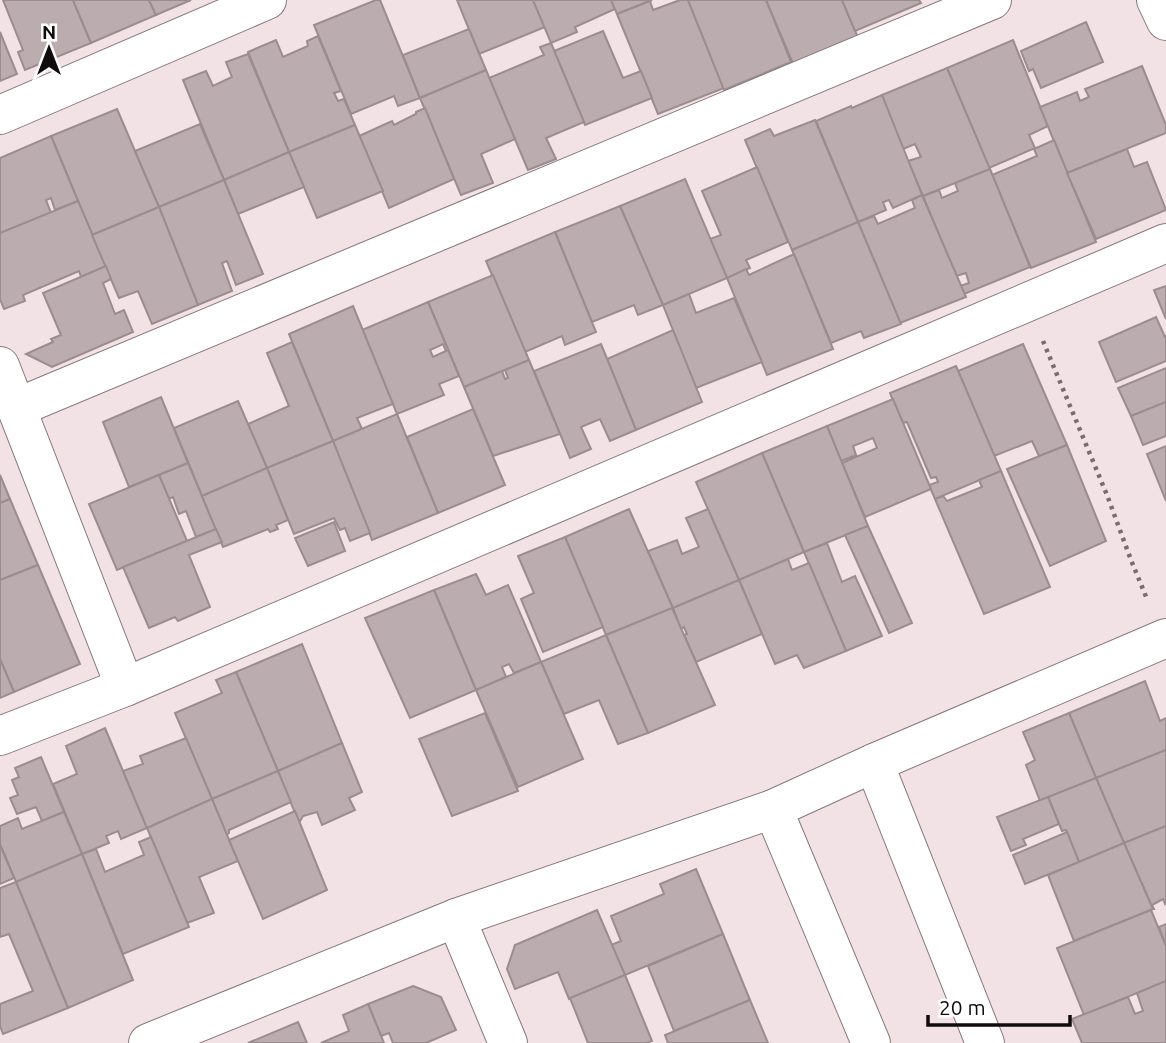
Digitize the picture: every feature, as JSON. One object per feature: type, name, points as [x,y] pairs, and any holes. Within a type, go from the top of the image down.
[{"type":"street","points":[[0,115],[267,0]]},
{"type":"street","points":[[16,408],[992,0]]},
{"type":"street","points":[[1157,0],[1166,21]]},
{"type":"street","points":[[0,736],[125,687],[1166,243]]},
{"type":"street","points":[[0,366],[125,687]]},
{"type":"street","points":[[170,1039],[456,918],[773,809],[1165,638]]},
{"type":"street","points":[[874,763],[985,1043]]},
{"type":"street","points":[[773,809],[871,1043]]},
{"type":"street","points":[[456,918],[508,1043]]},
{"type":"path","points":[[1026,302],[1107,495],[1130,560],[1165,638]]},
{"type":"building","points":[[3,0],[73,0],[91,43],[25,70],[18,52],[23,50]]},
{"type":"building","points":[[73,0],[149,0],[156,15],[91,43]]},
{"type":"building","points":[[149,0],[191,0],[156,15]]},
{"type":"building","points":[[380,0],[420,98],[398,106],[394,96],[351,114],[314,25]]},
{"type":"building","points":[[457,0],[533,0],[545,27],[479,54]]},
{"type":"building","points":[[533,0],[611,0],[615,9],[575,27],[577,32],[551,43]]},
{"type":"building","points":[[611,0],[652,0],[617,14]]},
{"type":"building","points":[[680,0],[688,0],[724,88],[658,114],[617,14],[650,1],[653,10]]},
{"type":"building","points":[[688,0],[766,0],[791,62],[724,90]]},
{"type":"building","points":[[766,0],[842,0],[859,40],[794,66]]},
{"type":"building","points":[[842,0],[919,0],[921,3],[855,31]]},
{"type":"building","points":[[1086,22],[1103,62],[1041,88],[1033,69],[1029,71],[1021,51]]},
{"type":"building","points":[[469,29],[486,70],[420,98],[403,55]]},
{"type":"building","points":[[603,31],[623,78],[641,71],[652,98],[585,125],[554,51]]},
{"type":"building","points":[[0,32],[17,74],[0,81]]},
{"type":"building","points":[[318,36],[341,91],[334,93],[338,101],[344,99],[355,125],[289,152],[248,52],[276,40],[283,57],[308,46],[307,41]]},
{"type":"building","points":[[1013,40],[1048,126],[1029,135],[1035,148],[989,168],[947,68]]},
{"type":"building","points":[[551,43],[584,122],[546,138],[556,159],[528,170],[489,78],[544,55],[540,47]]},
{"type":"building","points":[[248,54],[289,152],[224,180],[183,80],[206,71],[213,86],[232,77],[226,62]]},
{"type":"building","points":[[1142,66],[1166,125],[1166,133],[1067,173],[1040,107],[1077,92],[1080,101],[1089,97],[1085,89]]},
{"type":"building","points":[[947,68],[990,169],[923,196],[908,161],[921,157],[915,144],[903,149],[882,95]]},
{"type":"building","points":[[486,70],[515,139],[481,154],[493,183],[461,195],[420,98]]},
{"type":"building","points":[[882,95],[922,195],[893,208],[889,200],[883,202],[886,210],[858,222],[816,121]]},
{"type":"building","points":[[425,108],[454,179],[389,208],[359,136],[392,121],[394,125]]},
{"type":"building","points":[[117,109],[159,207],[92,235],[51,136]]},
{"type":"building","points":[[815,120],[858,222],[792,250],[745,140],[770,129],[774,136]]},
{"type":"building","points":[[200,124],[224,180],[159,207],[135,151]]},
{"type":"building","points":[[355,125],[383,191],[317,218],[289,152]]},
{"type":"building","points":[[51,136],[78,201],[55,210],[51,198],[46,200],[51,213],[0,233],[0,158]]},
{"type":"building","points":[[1054,140],[1096,242],[1031,268],[992,175],[1037,156],[1034,149]]},
{"type":"building","points":[[1127,149],[1134,167],[1147,162],[1166,210],[1096,239],[1067,173]]},
{"type":"building","points":[[289,152],[304,187],[238,214],[224,180]]},
{"type":"building","points":[[757,167],[788,242],[746,260],[750,268],[727,278],[710,239],[721,235],[702,191]]},
{"type":"building","points":[[990,169],[1030,267],[964,294],[960,286],[969,283],[966,273],[956,276],[923,196],[939,190],[942,198],[958,191],[955,183]]},
{"type":"building","points":[[685,179],[727,278],[663,305],[620,206]]},
{"type":"building","points":[[224,180],[263,274],[236,285],[227,261],[222,263],[232,291],[198,305],[159,207]]},
{"type":"building","points":[[922,195],[966,297],[900,323],[858,222],[874,216],[878,224],[915,208],[912,200]]},
{"type":"building","points":[[78,201],[106,266],[81,277],[79,271],[23,295],[25,301],[4,309],[0,299],[0,233]]},
{"type":"building","points":[[620,206],[663,305],[638,315],[634,305],[592,322],[555,232]]},
{"type":"building","points":[[159,207],[198,305],[152,324],[138,291],[119,298],[92,235]]},
{"type":"building","points":[[858,222],[901,324],[864,338],[861,331],[831,343],[792,250]]},
{"type":"building","points":[[555,232],[596,332],[565,345],[562,336],[525,352],[486,261]]},
{"type":"building","points":[[794,254],[833,349],[767,375],[727,278],[746,269],[749,275]]},
{"type":"building","points":[[106,266],[111,279],[103,283],[115,314],[124,310],[133,332],[52,367],[26,354],[53,342],[51,339],[61,335],[43,293]]},
{"type":"building","points":[[493,275],[529,360],[464,387],[428,302]]},
{"type":"building","points":[[1166,286],[1166,319],[1154,290]]},
{"type":"building","points":[[689,294],[696,313],[734,298],[762,362],[696,388],[663,305]]},
{"type":"building","points":[[428,302],[459,376],[439,384],[444,395],[397,414],[362,330]],"holes":[[[443,344],[446,351],[433,357],[430,350]]]},
{"type":"building","points":[[353,306],[393,404],[357,418],[362,429],[333,441],[289,334]]},
{"type":"building","points":[[1156,317],[1166,336],[1166,361],[1116,382],[1099,342]]},
{"type":"building","points":[[673,330],[702,402],[636,430],[607,359]]},
{"type":"building","points":[[292,342],[333,441],[267,468],[248,424],[289,406],[267,353]]},
{"type":"building","points":[[601,344],[636,430],[610,441],[600,419],[581,427],[591,449],[570,458],[534,371]]},
{"type":"building","points":[[1023,344],[1067,445],[1039,456],[1032,441],[994,456],[958,371]]},
{"type":"building","points":[[529,360],[560,434],[493,456],[464,387],[502,371],[505,379],[508,378],[505,370]]},
{"type":"building","points":[[956,366],[1001,471],[935,499],[929,485],[938,482],[936,477],[931,478],[907,422],[902,423],[890,393]]},
{"type":"building","points":[[1166,368],[1166,402],[1131,416],[1118,388]]},
{"type":"building","points":[[161,397],[188,463],[129,487],[103,422]]},
{"type":"building","points":[[893,399],[931,489],[865,517],[842,463],[877,448],[873,438],[853,446],[856,455],[841,461],[827,426]]},
{"type":"building","points":[[238,401],[267,468],[202,496],[174,428]]},
{"type":"building","points":[[1166,402],[1166,436],[1143,445],[1131,416]]},
{"type":"building","points":[[473,409],[505,485],[438,513],[407,437]]},
{"type":"building","points":[[397,414],[438,513],[372,540],[333,441]]},
{"type":"building","points":[[827,426],[868,526],[804,552],[762,453]]},
{"type":"building","points":[[333,441],[370,533],[350,541],[345,528],[340,530],[334,518],[294,534],[267,468]]},
{"type":"building","points":[[1067,445],[1106,541],[1050,566],[1007,469]]},
{"type":"building","points":[[1166,446],[1166,501],[1147,454]]},
{"type":"building","points":[[762,453],[804,552],[739,580],[696,482]]},
{"type":"building","points":[[188,463],[216,529],[196,537],[186,511],[179,514],[173,497],[168,499],[159,475]]},
{"type":"building","points":[[267,468],[288,520],[276,525],[278,529],[270,532],[268,529],[223,547],[202,496]]},
{"type":"building","points":[[1001,471],[1050,587],[984,614],[935,499],[943,496],[947,501],[982,487],[979,480]]},
{"type":"building","points":[[0,475],[10,499],[0,503]]},
{"type":"building","points":[[159,475],[187,541],[117,570],[89,504]]},
{"type":"building","points":[[10,499],[38,565],[0,580],[0,503]]},
{"type":"building","points":[[629,509],[673,608],[606,635],[565,537]]},
{"type":"building","points":[[708,509],[739,580],[673,608],[648,551],[677,540],[682,554],[699,547],[686,518]]},
{"type":"building","points":[[334,522],[345,551],[308,566],[295,538]]},
{"type":"building","points":[[868,526],[912,623],[889,633],[845,535]]},
{"type":"building","points":[[216,529],[222,542],[189,555],[210,607],[178,621],[175,617],[149,628],[123,567]]},
{"type":"building","points":[[565,537],[603,627],[543,652],[521,599],[534,593],[518,556]]},
{"type":"building","points":[[827,543],[842,582],[855,576],[882,636],[846,651],[804,552]]},
{"type":"building","points":[[788,559],[792,570],[809,563],[846,651],[804,668],[797,655],[775,664],[739,580]]},
{"type":"building","points":[[38,565],[80,664],[14,692],[0,659],[0,580]]},
{"type":"building","points":[[476,574],[486,595],[508,585],[541,662],[514,673],[509,664],[502,667],[506,677],[476,690],[434,590]]},
{"type":"building","points":[[739,580],[762,634],[696,662],[684,635],[687,634],[684,627],[681,629],[673,608]]},
{"type":"building","points":[[434,590],[476,690],[410,718],[365,618]]},
{"type":"building","points":[[672,608],[715,705],[648,733],[606,635]]},
{"type":"building","points":[[606,635],[648,733],[618,744],[599,700],[564,714],[541,662]]},
{"type":"building","points":[[302,644],[342,743],[278,771],[236,672]]},
{"type":"building","points":[[0,659],[14,692],[0,698]]},
{"type":"building","points":[[541,662],[583,759],[518,787],[476,690]]},
{"type":"building","points":[[236,672],[278,771],[212,799],[175,713],[222,693],[216,680]]},
{"type":"building","points":[[1145,681],[1160,721],[1166,718],[1166,750],[1096,778],[1069,713]]},
{"type":"building","points":[[485,713],[518,791],[452,816],[419,739]]},
{"type":"building","points":[[1069,713],[1096,778],[1040,801],[1026,765],[1035,760],[1023,732]]},
{"type":"building","points":[[105,728],[147,828],[121,839],[118,831],[106,836],[109,843],[82,854],[53,784],[77,774],[66,746]]},
{"type":"building","points":[[186,738],[212,799],[147,828],[123,771],[143,764],[140,756]]},
{"type":"building","points":[[342,743],[362,792],[349,798],[355,810],[322,825],[317,812],[303,816],[299,823],[278,771]]},
{"type":"building","points":[[1166,750],[1166,826],[1124,843],[1096,778]]},
{"type":"building","points":[[41,757],[64,812],[42,821],[36,807],[17,814],[10,798],[18,795],[12,780],[19,777],[15,768]]},
{"type":"building","points":[[278,771],[291,802],[229,830],[226,835],[212,799]]},
{"type":"building","points":[[1096,778],[1124,843],[1079,862],[1048,797]]},
{"type":"building","points":[[1048,797],[1059,824],[1023,839],[1026,845],[1011,851],[997,817]]},
{"type":"building","points":[[212,799],[238,861],[199,877],[214,913],[187,923],[147,828]]},
{"type":"building","points":[[295,811],[327,890],[263,919],[229,840]]},
{"type":"building","points":[[64,812],[82,854],[16,882],[0,844],[0,826],[18,818],[22,829]]},
{"type":"building","points":[[1166,826],[1166,903],[1163,899],[1152,905],[1153,909],[1124,843]]},
{"type":"building","points":[[1067,832],[1079,862],[1025,884],[1013,855]]},
{"type":"building","points":[[151,837],[189,927],[123,954],[82,854],[96,849],[105,872],[144,855],[139,842]]},
{"type":"building","points":[[1124,843],[1153,909],[1074,941],[1048,875]]},
{"type":"building","points":[[0,845],[14,878],[0,884]]},
{"type":"building","points":[[82,854],[133,980],[68,1008],[16,882]]},
{"type":"building","points":[[696,869],[723,934],[625,975],[611,945],[621,941],[611,916],[664,894],[660,884]]},
{"type":"building","points":[[16,882],[68,1008],[3,1034],[0,1026],[0,1004],[33,991],[9,934],[0,937],[0,888]]},
{"type":"building","points":[[597,910],[625,975],[569,999],[558,972],[515,989],[507,969],[515,945]]},
{"type":"building","points":[[1151,910],[1166,946],[1166,981],[1084,1015],[1057,948]]},
{"type":"building","points":[[1166,924],[1166,943],[1165,943],[1159,927]]},
{"type":"building","points":[[723,934],[750,1000],[674,1031],[648,966]]},
{"type":"building","points":[[625,975],[652,1041],[588,1043],[570,998]]},
{"type":"building","points":[[1166,981],[1166,1043],[1082,1043],[1072,1019],[1128,997],[1135,1014],[1143,1011],[1137,993]]},
{"type":"building","points":[[413,986],[441,997],[456,1030],[426,1043],[393,1043],[389,1033],[381,1036],[368,1004]]},
{"type":"building","points":[[750,1000],[768,1043],[668,1043],[665,1035]]},
{"type":"building","points":[[368,1004],[384,1043],[321,1043],[349,1031],[343,1015]]},
{"type":"building","points":[[298,1022],[307,1043],[248,1043]]}]
